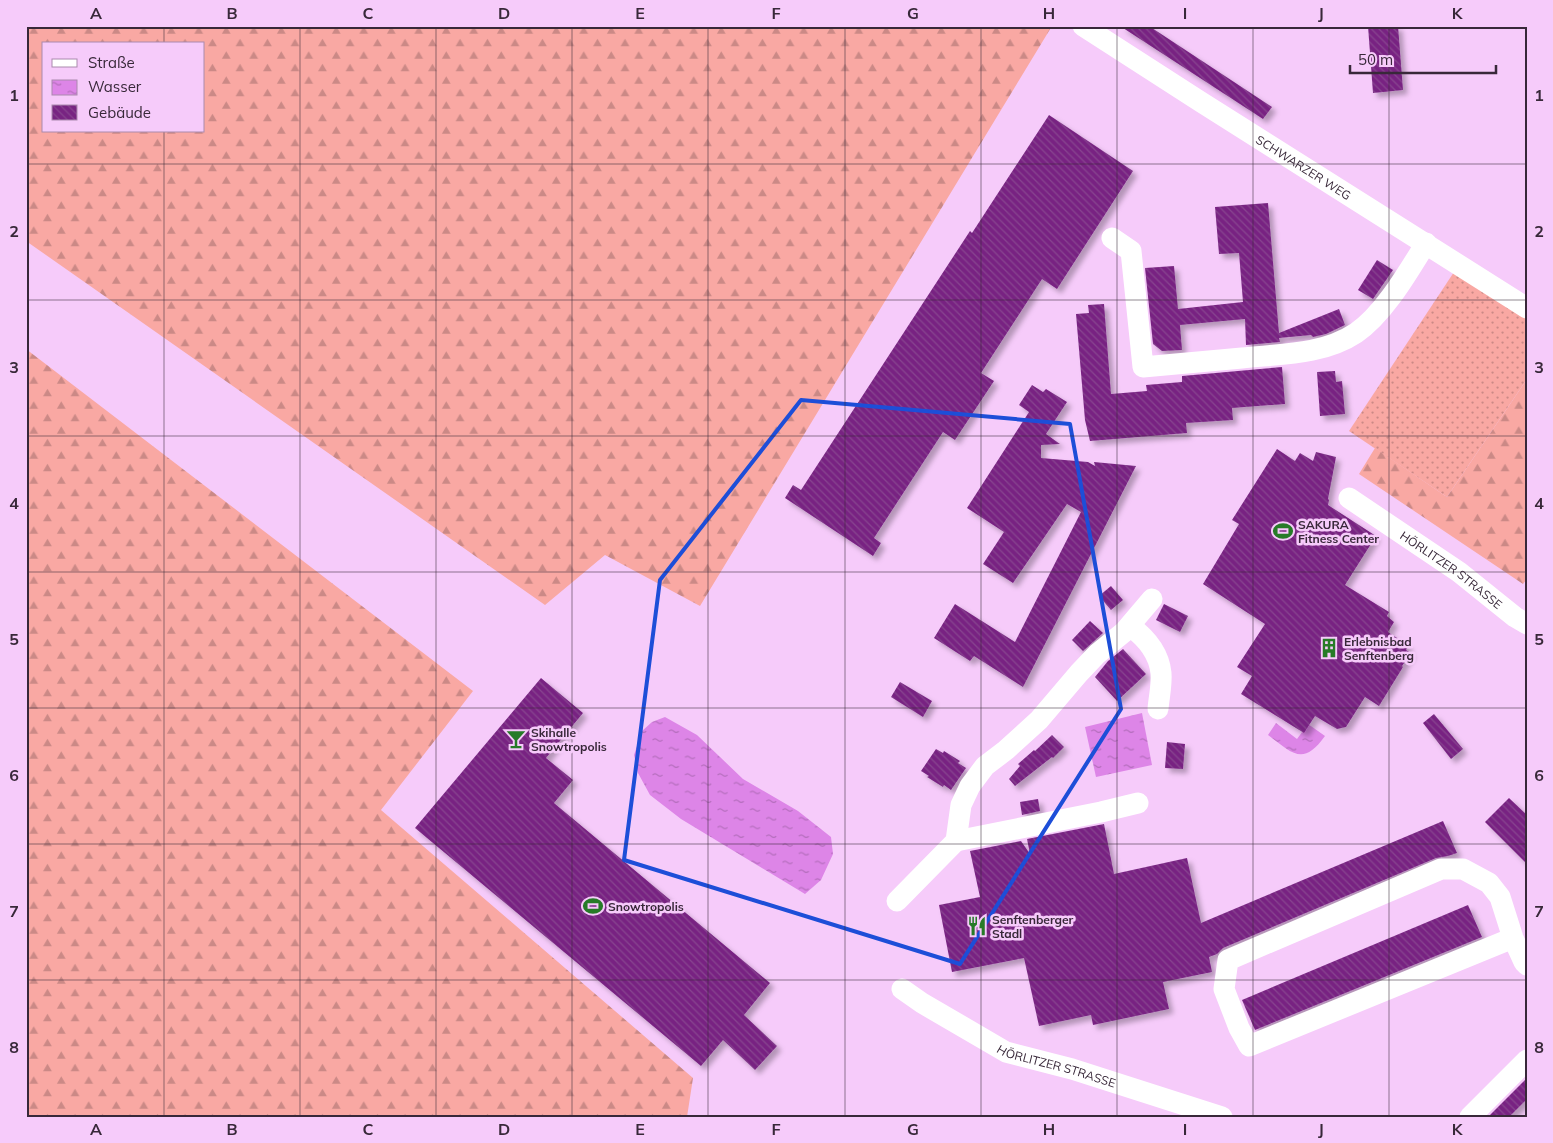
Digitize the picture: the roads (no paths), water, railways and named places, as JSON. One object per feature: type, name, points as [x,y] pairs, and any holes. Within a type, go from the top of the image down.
[{"type":"street","name":"SCHWARZER WEG","points":[[1083,26],[1527,308]]},
{"type":"street","points":[[1112,238],[1131,251],[1143,367],[1304,352],[1334,345],[1357,333],[1377,315],[1426,243]]},
{"type":"street","name":"HÖRLITZER STRASSE","points":[[1349,498],[1459,572],[1515,617],[1527,624]]},
{"type":"street","points":[[956,841],[961,805],[970,786],[985,766],[1039,720],[1074,678],[1097,654],[1130,626],[1152,599]]},
{"type":"street","points":[[1130,626],[1143,635],[1157,659],[1161,673],[1158,709]]},
{"type":"street","points":[[897,901],[956,841],[1138,803]]},
{"type":"street","points":[[1513,938],[1249,1046],[1239,1028],[1224,989],[1228,960],[1441,869],[1463,869],[1489,883],[1500,897],[1513,938],[1527,965]]},
{"type":"street","name":"HÖRLITZER STRASSE","points":[[902,989],[922,1004],[1006,1052],[1072,1069],[1222,1117]]},
{"type":"street","points":[[1470,1117],[1527,1060]]},
{"type":"water","points":[[1142,713],[1152,765],[1096,777],[1085,727]]},
{"type":"water","points":[[665,717],[697,735],[743,779],[798,811],[831,837],[833,854],[821,880],[805,894],[681,819],[650,795],[638,773],[634,755],[642,731],[652,722]]},
{"type":"water","points":[[1276,723],[1297,739],[1308,724],[1325,736],[1310,751],[1304,754],[1297,754],[1268,735]]},
{"type":"place","name":"SAKURA Fitness Center","points":[[1283,531]]},
{"type":"place","name":"Erlebnisbad Senftenberg","points":[[1329,648]]},
{"type":"place","name":"Skihalle Snowtropolis","points":[[516,739]]},
{"type":"place","name":"Snowtropolis","points":[[593,906]]},
{"type":"place","name":"Senftenberger Stadl","points":[[977,926]]}]
